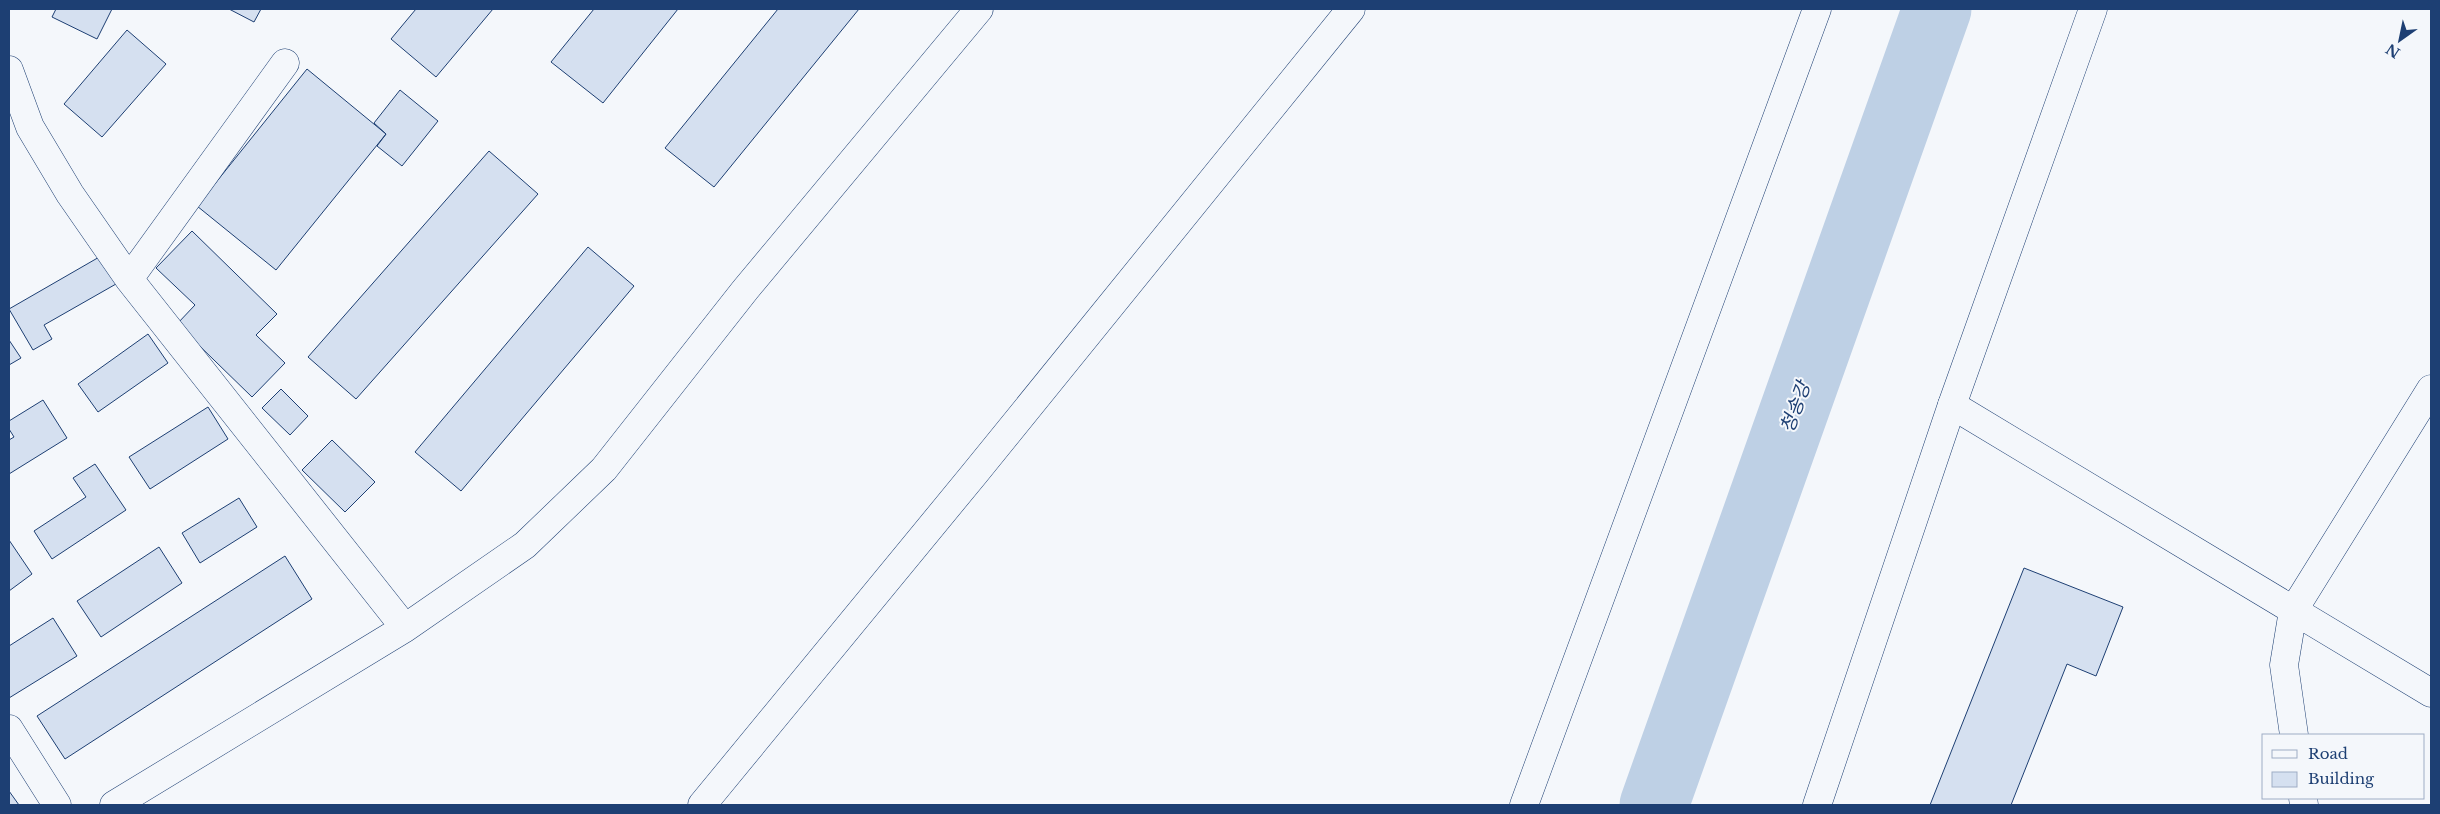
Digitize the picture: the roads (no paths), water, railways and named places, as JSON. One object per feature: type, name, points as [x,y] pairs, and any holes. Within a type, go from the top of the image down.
[{"type":"street","points":[[114,805],[405,628],[525,545],[604,469],[745,290],[979,9]]},
{"type":"street","points":[[702,805],[975,473],[1351,9]]},
{"type":"street","points":[[1524,805],[1817,9]]},
{"type":"street","points":[[1817,805],[1952,405],[2093,9]]},
{"type":"street","points":[[129,279],[285,63]]},
{"type":"street","points":[[9,70],[30,126],[70,194],[129,279],[405,628]]},
{"type":"street","points":[[2294,734],[2284,665],[2293,611],[2431,389]]},
{"type":"street","points":[[1952,405],[2431,693]]},
{"type":"street","points":[[9,729],[57,805]]},
{"type":"waterway","name":"청송강","points":[[1654,805],[1937,9]]}]
